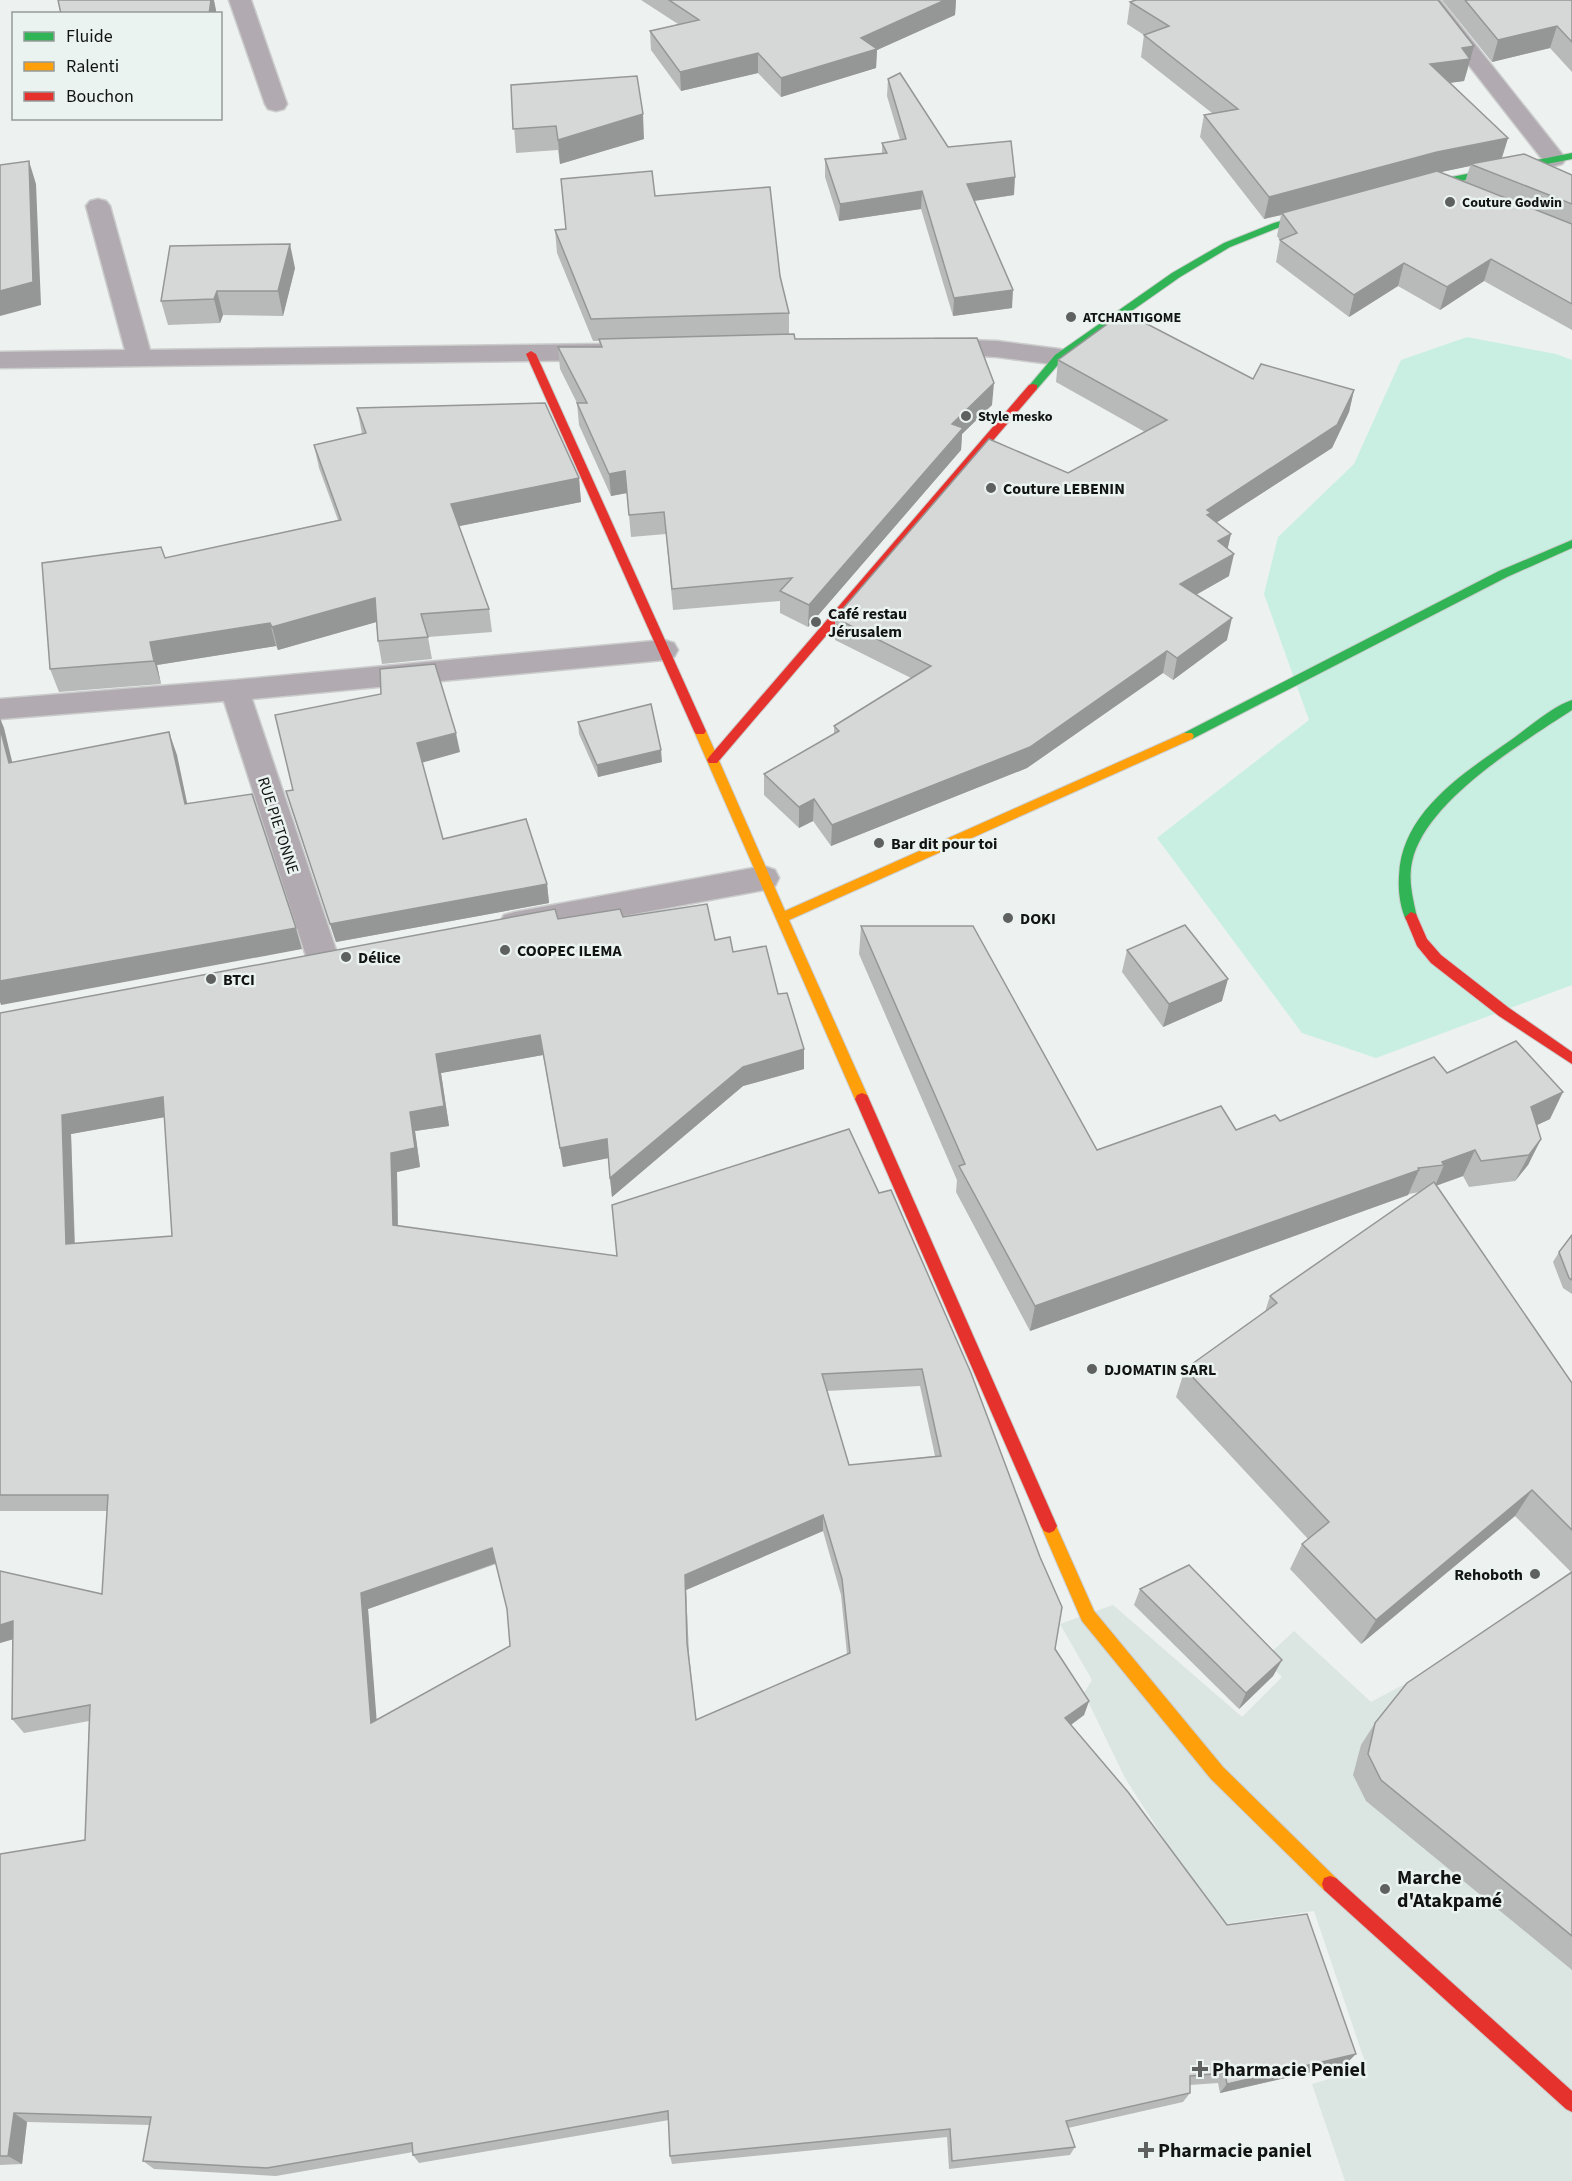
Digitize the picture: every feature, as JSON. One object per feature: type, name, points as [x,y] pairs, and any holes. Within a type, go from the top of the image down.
[{"type":"street","points":[[240,0],[276,104]]},
{"type":"street","points":[[1398,192],[1432,183],[1563,158],[1429,0]]},
{"type":"street","points":[[1432,183],[1475,201]]},
{"type":"street","points":[[98,206],[140,359]]},
{"type":"street","points":[[713,760],[1059,357],[1176,275],[1227,245],[1277,225],[1332,210]]},
{"type":"street","points":[[916,346],[997,349],[1059,357]]},
{"type":"street","points":[[0,360],[625,351]]},
{"type":"street","points":[[531,354],[713,760],[780,918],[1088,1616],[1217,1773],[1334,1888],[1572,2103]]},
{"type":"street","points":[[780,918],[1210,726],[1503,574],[1572,544]]},
{"type":"street","points":[[0,710],[664,650]]},
{"type":"street","name":"RUE PIETONNE","points":[[236,690],[323,960]]},
{"type":"street","points":[[1572,704],[1471,776],[1424,818],[1408,848],[1405,879],[1412,921],[1422,942],[1441,963],[1518,1024],[1572,1059]]},
{"type":"street","points":[[486,930],[764,878]]},
{"type":"shaded area","name":"Marche d'Atakpamé","points":[[1113,1605],[1242,1717],[1282,1677],[1264,1659],[1294,1631],[1371,1702],[1497,1635],[1572,1644],[1572,2181],[1345,2181],[1312,2084],[1367,2068],[1314,1911],[1224,1924],[1186,1873],[1125,1778],[1084,1693],[1092,1680],[1060,1624]]},
{"type":"green space","points":[[1467,337],[1556,354],[1572,360],[1572,985],[1376,1058],[1302,1033],[1157,838],[1309,720],[1264,594],[1278,537],[1354,464],[1401,360]]},
{"type":"building","points":[[58,0],[211,0],[209,12],[61,12]]},
{"type":"building","points":[[669,0],[945,0],[861,38],[877,49],[781,78],[758,53],[680,72],[650,31],[699,20]]},
{"type":"building","points":[[1136,0],[1438,0],[1474,46],[1462,48],[1470,59],[1430,64],[1508,138],[1437,152],[1269,197],[1204,115],[1238,109],[1144,35],[1169,26],[1130,2]]},
{"type":"building","points":[[1465,0],[1572,0],[1572,42],[1557,26],[1498,40]]},
{"type":"building","points":[[900,73],[948,147],[1011,141],[1015,177],[967,184],[1013,290],[954,298],[922,191],[840,204],[825,159],[887,153],[882,143],[906,139],[888,79]]},
{"type":"building","points":[[637,76],[643,114],[558,140],[556,126],[513,129],[511,85]]},
{"type":"building","points":[[1524,154],[1572,175],[1572,204],[1470,164]]},
{"type":"building","points":[[29,161],[33,282],[0,291],[0,165]]},
{"type":"building","points":[[652,171],[655,196],[770,187],[780,276],[789,313],[591,319],[555,230],[566,229],[561,179]]},
{"type":"building","points":[[1437,171],[1572,224],[1572,304],[1491,259],[1447,287],[1404,263],[1354,295],[1280,240],[1297,233],[1282,213]]},
{"type":"building","points":[[290,244],[278,291],[217,291],[214,299],[161,301],[170,246]]},
{"type":"building","points":[[1124,312],[1253,379],[1261,364],[1354,390],[1337,425],[1207,510],[1211,513],[1207,515],[1231,534],[1218,541],[1234,554],[1180,584],[1232,618],[1177,658],[1167,651],[1030,747],[832,825],[814,799],[799,807],[764,774],[839,731],[834,726],[931,666],[835,618],[989,439],[1068,473],[1167,420],[1058,360]]},
{"type":"building","points":[[794,334],[795,339],[977,338],[994,383],[952,424],[963,428],[809,605],[780,591],[792,578],[672,589],[664,512],[629,515],[625,471],[609,474],[577,403],[587,403],[558,347],[602,347],[599,339]]},
{"type":"building","points":[[545,403],[579,478],[451,504],[489,609],[421,614],[428,637],[378,641],[375,598],[272,627],[270,623],[150,642],[154,661],[50,669],[42,563],[161,547],[165,558],[341,520],[314,445],[366,433],[357,408]]},
{"type":"building","points":[[435,664],[456,733],[417,743],[443,839],[526,819],[547,884],[330,924],[286,791],[293,790],[275,715],[381,694],[380,669]]},
{"type":"building","points":[[651,704],[661,750],[597,765],[578,722]]},
{"type":"building","points":[[0,728],[9,763],[169,732],[185,804],[252,794],[296,928],[0,981]]},
{"type":"building","points":[[707,904],[715,940],[730,937],[733,952],[766,946],[778,994],[787,993],[804,1049],[743,1067],[610,1178],[607,1139],[560,1148],[540,1035],[436,1054],[444,1106],[410,1112],[415,1148],[391,1153],[393,1225],[617,1256],[612,1205],[849,1129],[879,1193],[891,1190],[971,1373],[1040,1557],[1062,1607],[1055,1649],[1089,1701],[1065,1718],[1128,1792],[1227,1925],[1307,1914],[1356,2054],[1227,2084],[1225,2073],[1190,2076],[1190,2093],[1066,2121],[1075,2147],[952,2161],[950,2129],[670,2156],[668,2111],[413,2155],[412,2143],[267,2168],[143,2161],[151,2117],[14,2113],[8,2156],[0,2156],[0,1854],[85,1840],[90,1705],[12,1719],[13,1621],[0,1625],[0,1571],[102,1594],[108,1495],[0,1495],[0,1013],[555,909],[558,919],[620,909],[623,917]],"holes":[[[163,1097],[172,1236],[66,1244],[62,1115]],[[922,1369],[941,1456],[849,1465],[822,1374]],[[823,1515],[842,1579],[850,1653],[696,1720],[687,1643],[685,1575]],[[492,1548],[507,1609],[510,1646],[371,1723],[361,1593]]]},
{"type":"building","points":[[1185,925],[1228,979],[1169,1004],[1127,950]]},
{"type":"building","points":[[861,926],[973,926],[1097,1150],[1221,1106],[1236,1130],[1275,1115],[1280,1121],[1434,1057],[1447,1073],[1516,1041],[1563,1092],[1531,1107],[1541,1139],[1529,1155],[1481,1161],[1475,1150],[1442,1162],[1444,1165],[1418,1168],[1419,1170],[1035,1306],[959,1166],[965,1164]]},
{"type":"building","points":[[1434,1182],[1572,1383],[1572,1530],[1532,1490],[1376,1620],[1302,1544],[1329,1522],[1185,1369],[1277,1303],[1270,1296]]},
{"type":"building","points":[[1572,1235],[1572,1280],[1569,1278],[1559,1252]]},
{"type":"building","points":[[1189,1565],[1282,1660],[1246,1693],[1140,1589]]},
{"type":"building","points":[[1572,1572],[1572,1936],[1381,1780],[1368,1754],[1375,1723],[1407,1683]]},
{"type":"traffic: fast","points":[[1411,188],[1572,156]]},
{"type":"traffic: fast","points":[[1033,387],[1059,357],[1176,275],[1227,245],[1277,225],[1323,212]]},
{"type":"traffic: fast","points":[[1188,736],[1503,574],[1572,544]]},
{"type":"traffic: fast","points":[[1411,917],[1405,889],[1406,864],[1413,841],[1424,821],[1440,802],[1479,769],[1572,704]]},
{"type":"traffic: slow","points":[[700,731],[862,1099]]},
{"type":"traffic: slow","points":[[781,918],[1188,736]]},
{"type":"traffic: slow","points":[[1049,1526],[1088,1616],[1217,1773],[1330,1884]]},
{"type":"traffic: jam","points":[[531,354],[700,731]]},
{"type":"traffic: jam","points":[[713,760],[1033,387]]},
{"type":"traffic: jam","points":[[1411,917],[1422,942],[1436,959],[1504,1012],[1572,1059]]},
{"type":"traffic: jam","points":[[862,1099],[1049,1526]]},
{"type":"traffic: jam","points":[[1330,1884],[1572,2103]]},
{"type":"place","name":"Couture Godwin","points":[[1450,202]]},
{"type":"place","name":"ATCHANTIGOME","points":[[1071,317]]},
{"type":"place","name":"Style mesko","points":[[966,416]]},
{"type":"place","name":"Couture LEBENIN","points":[[991,488]]},
{"type":"place","name":"Café restau Jérusalem","points":[[816,622]]},
{"type":"place","name":"Bar dit pour toi","points":[[879,843]]},
{"type":"place","name":"DOKI","points":[[1008,918]]},
{"type":"place","name":"COOPEC ILEMA","points":[[505,950]]},
{"type":"place","name":"Délice","points":[[346,957]]},
{"type":"place","name":"BTCI","points":[[211,979]]},
{"type":"place","name":"DJOMATIN SARL","points":[[1092,1369]]},
{"type":"place","name":"Rehoboth","points":[[1535,1574]]},
{"type":"place","name":"Marche d'Atakpamé","points":[[1385,1889]]},
{"type":"place","name":"Pharmacie Peniel","points":[[1200,2069]]},
{"type":"place","name":"Pharmacie paniel","points":[[1146,2150]]}]
